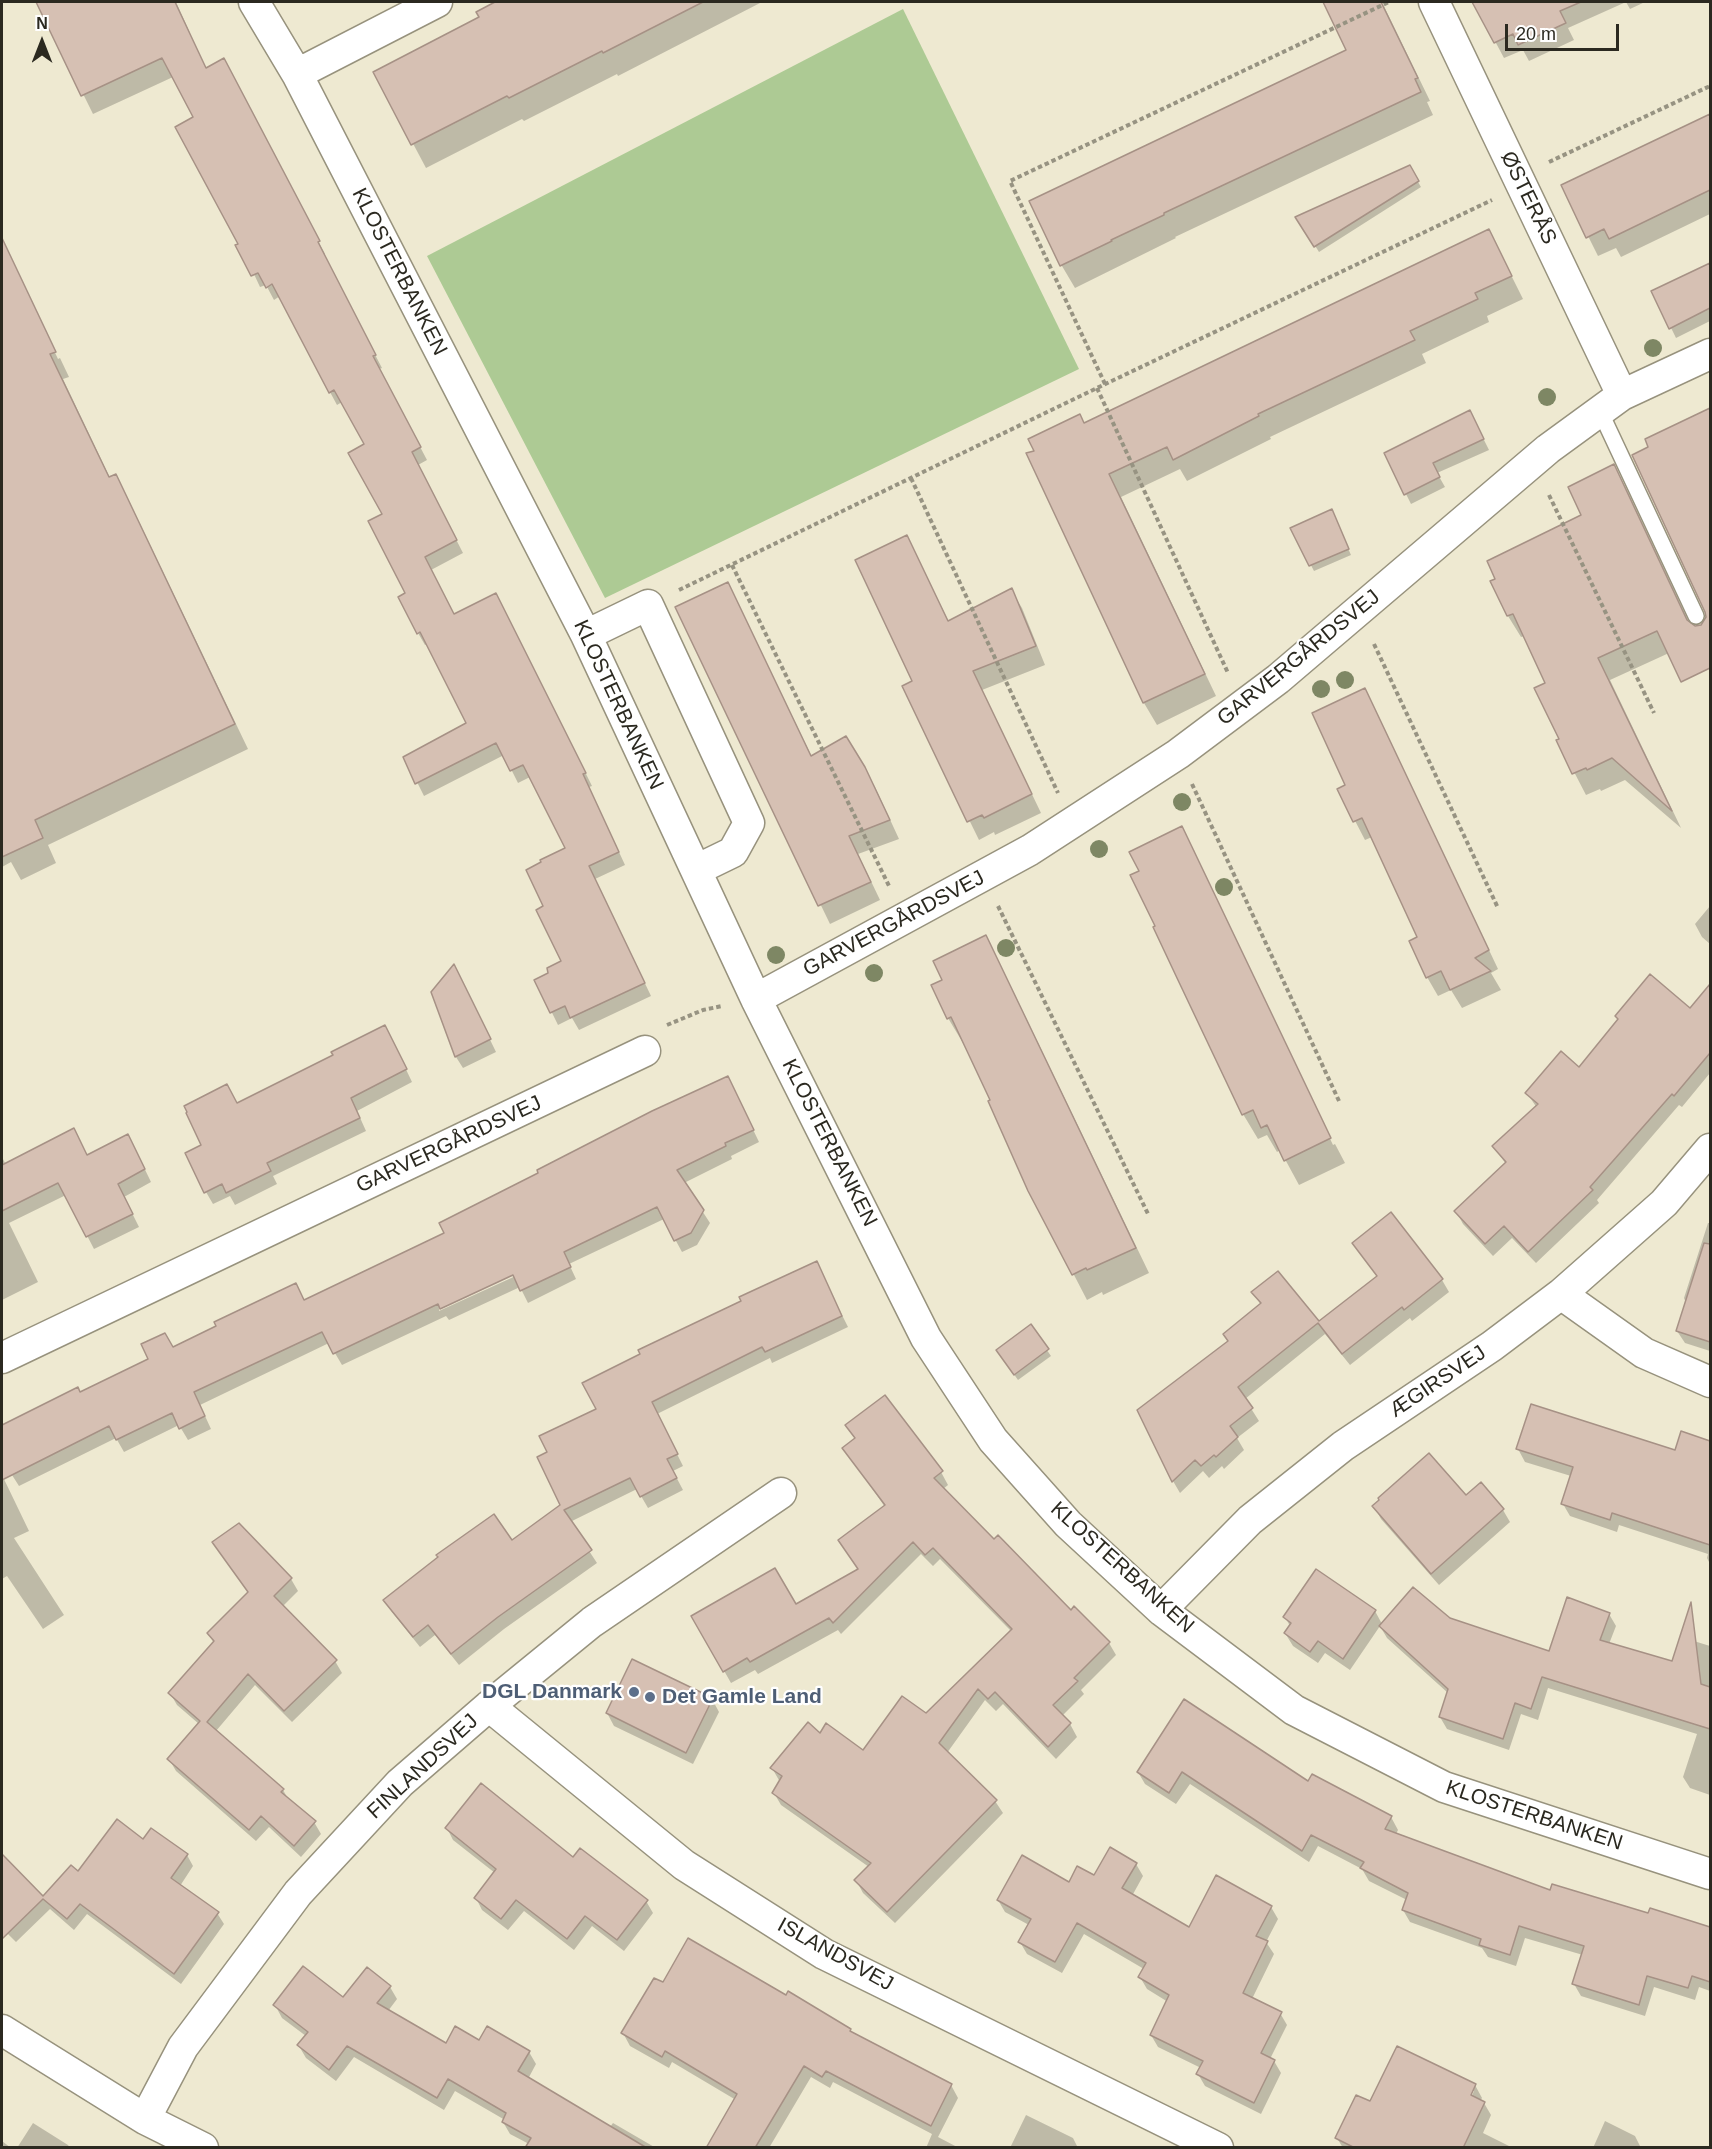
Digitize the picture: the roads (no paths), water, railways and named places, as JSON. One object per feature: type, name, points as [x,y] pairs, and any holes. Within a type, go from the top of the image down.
[{"type":"street","name":"KLOSTERBANKEN","points":[[254,2],[297,74],[586,635],[756,999],[926,1338],[993,1440],[1068,1524],[1161,1610],[1294,1710],[1444,1787],[1710,1874]]},
{"type":"street","points":[[297,74],[437,2]]},
{"type":"street","name":"ØSTERÅS","points":[[1434,2],[1520,181],[1611,403]]},
{"type":"street","name":"GARVERGÅRDSVEJ","points":[[756,999],[1030,850],[1178,754],[1278,679],[1533,462],[1611,403],[1710,354]]},
{"type":"street","points":[[586,635],[648,605],[749,823],[733,852],[696,870]]},
{"type":"street","name":"GARVERGÅRDSVEJ","points":[[2,1358],[645,1052]]},
{"type":"street","name":"ÆGIRSVEJ","points":[[1161,1610],[1250,1520],[1343,1446],[1492,1346],[1561,1294],[1664,1203],[1710,1149]]},
{"type":"street","points":[[1561,1294],[1644,1353],[1710,1382]]},
{"type":"street","name":"FINLANDSVEJ","points":[[145,2119],[183,2047],[298,1893],[400,1783],[489,1706],[592,1622],[781,1493]]},
{"type":"street","name":"ISLANDSVEJ","points":[[489,1706],[684,1865],[824,1954],[1218,2148]]},
{"type":"street","points":[[2,2030],[145,2119],[204,2148]]},
{"type":"lane","points":[[1611,403],[1696,616]]},
{"type":"place","name":"DGL Danmark","points":[[634,1692]]},
{"type":"place","name":"Det Gamle Land","points":[[650,1697]]}]
